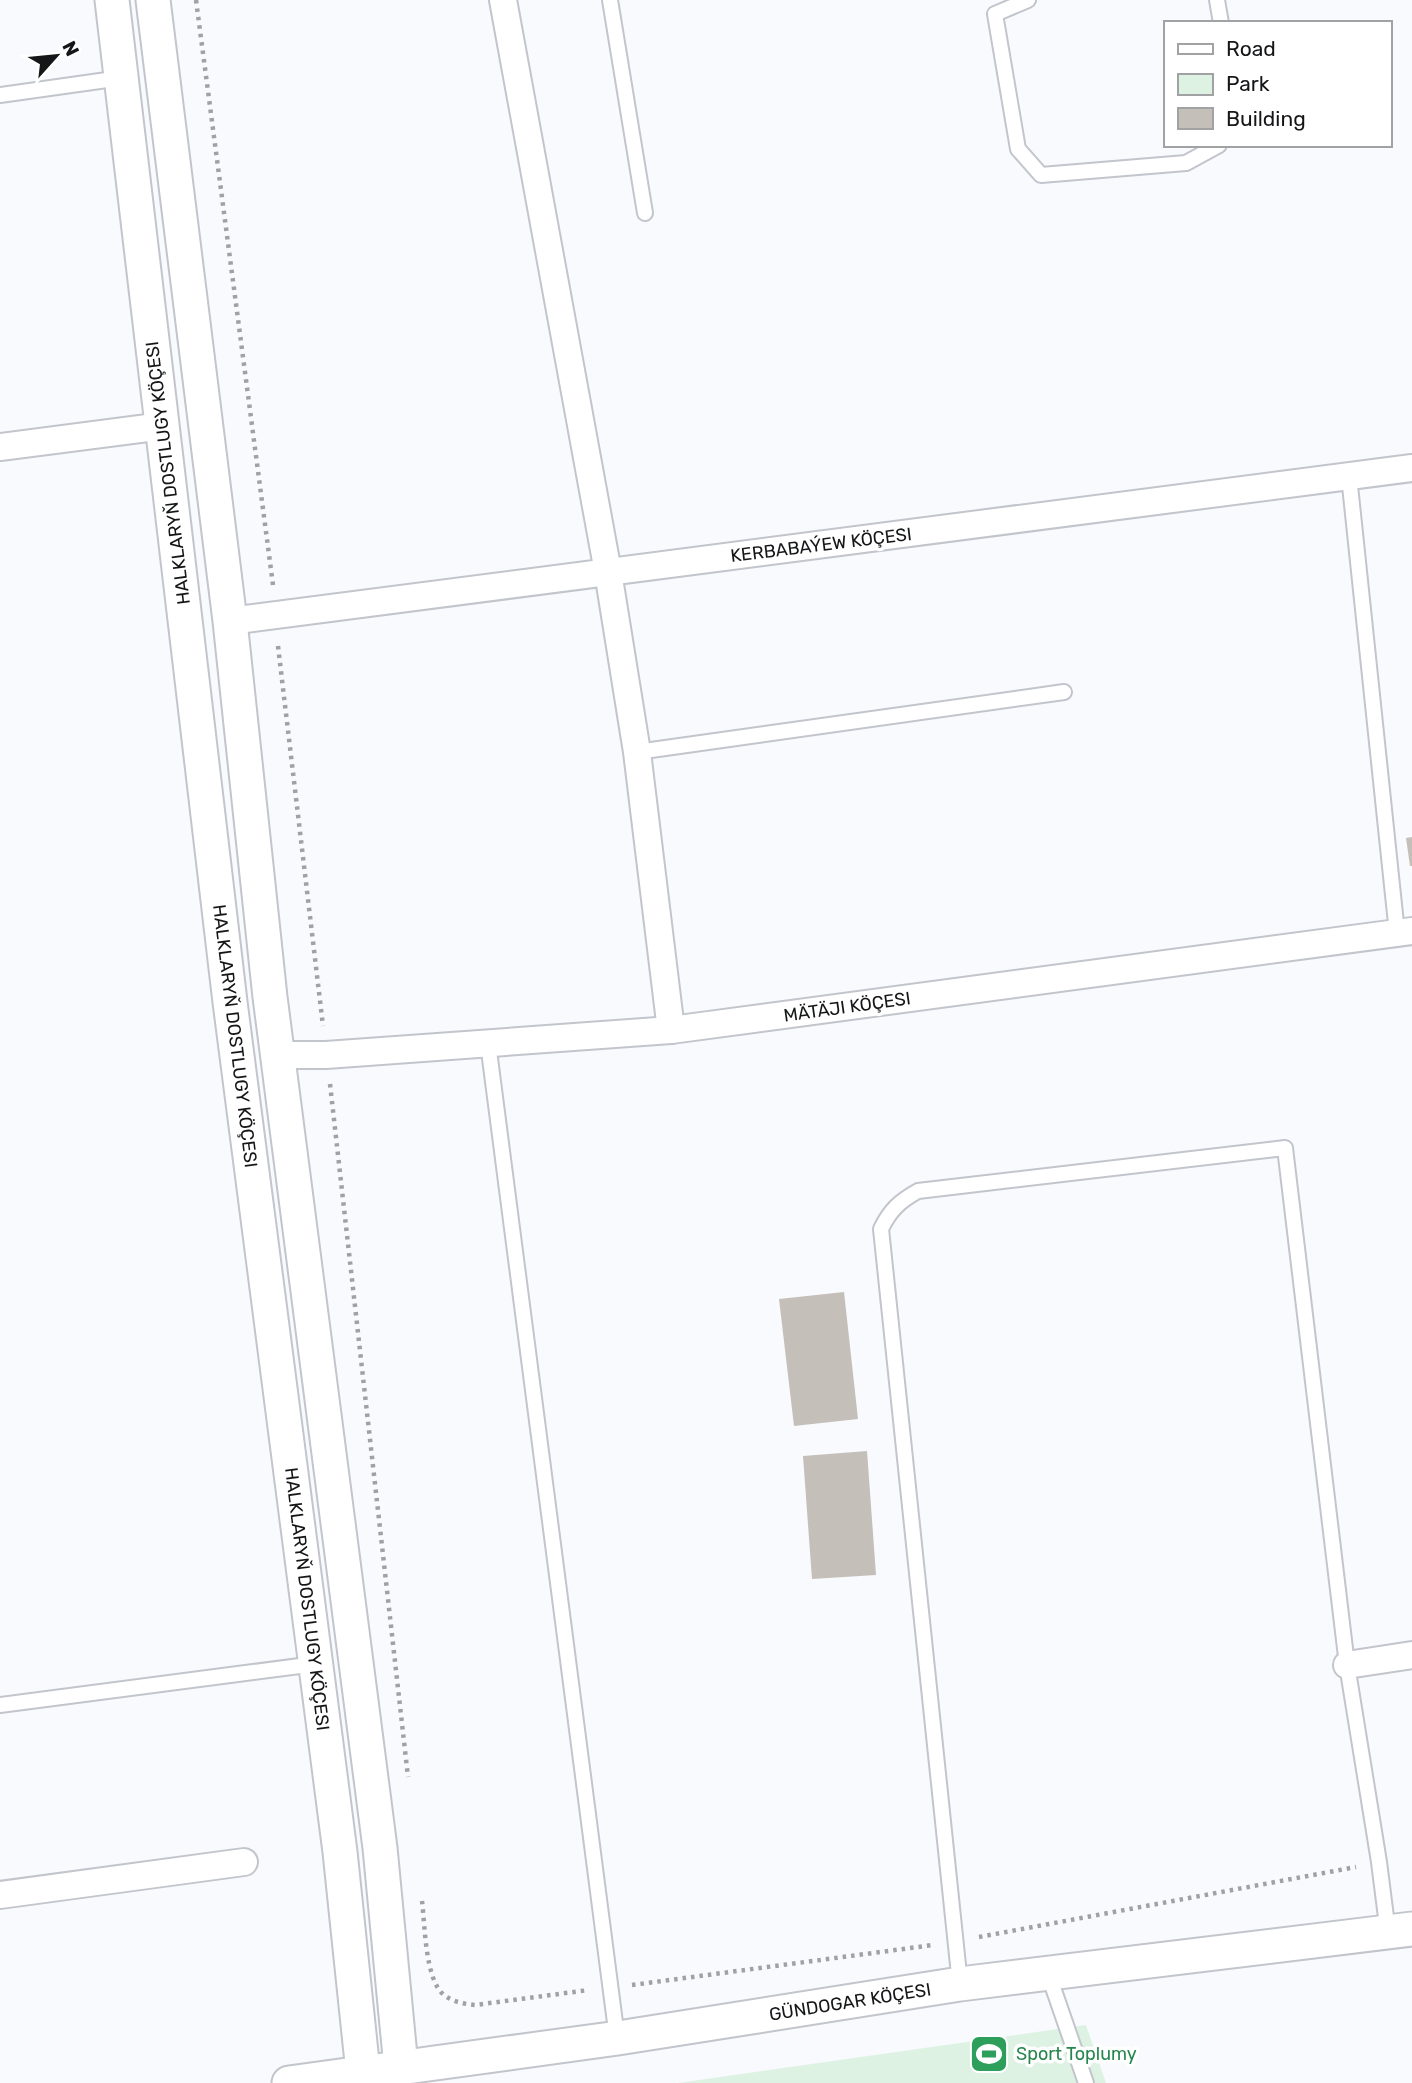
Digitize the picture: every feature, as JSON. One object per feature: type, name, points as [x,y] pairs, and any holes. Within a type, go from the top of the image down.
[{"type":"street","name":"HALKLARYŇ DOSTLUGY KÖÇESI","points":[[112,0],[230,1002],[340,1853],[363,2072]]},
{"type":"street","points":[[153,0],[230,621],[270,997],[380,1848],[401,2067]]},
{"type":"street","points":[[503,0],[608,572],[637,752],[671,1030]]},
{"type":"street","points":[[0,447],[163,426]]},
{"type":"street","name":"KERBABAÝEW KÖÇESI","points":[[230,621],[1412,468]]},
{"type":"street","name":"MÄTÄJI KÖÇESI","points":[[279,1055],[327,1055],[671,1030],[1405,932]]},
{"type":"street","points":[[1347,1665],[1412,1655]]},
{"type":"street","points":[[0,1895],[244,1862]]},
{"type":"street","name":"GÜNDOGAR KÖÇESI","points":[[289,2083],[618,2038],[960,1984],[1400,1931]]},
{"type":"lane","points":[[610,0],[645,213]]},
{"type":"lane","points":[[1028,0],[995,13],[1018,149],[1041,175],[1186,163],[1215,147]]},
{"type":"lane","points":[[1217,0],[1222,21]]},
{"type":"lane","points":[[0,95],[121,78]]},
{"type":"lane","points":[[1349,476],[1405,932]]},
{"type":"lane","points":[[637,752],[1065,692]]},
{"type":"lane","points":[[488,1043],[618,2038]]},
{"type":"lane","points":[[960,1984],[881,1229],[888,1214],[901,1200],[918,1191],[1285,1148],[1347,1665],[1379,1862],[1400,1931]]},
{"type":"lane","points":[[0,1705],[315,1664]]},
{"type":"lane","points":[[1048,1973],[1086,2083]]},
{"type":"path","points":[[196,0],[277,615],[278,646],[409,1785]]},
{"type":"path","points":[[422,1896],[429,1964],[434,1981],[443,1995],[460,2004],[475,2005],[956,1942],[1379,1862]]},
{"type":"green space","name":"Sport Toplumy","points":[[1086,2025],[1106,2083],[678,2083]]},
{"type":"building","points":[[1412,837],[1412,866],[1410,866],[1406,838]]},
{"type":"building","points":[[844,1292],[858,1419],[794,1426],[779,1299]]},
{"type":"building","points":[[867,1451],[876,1575],[812,1579],[803,1456]]},
{"type":"place","name":"Sport Toplumy","points":[[989,2054]]}]
